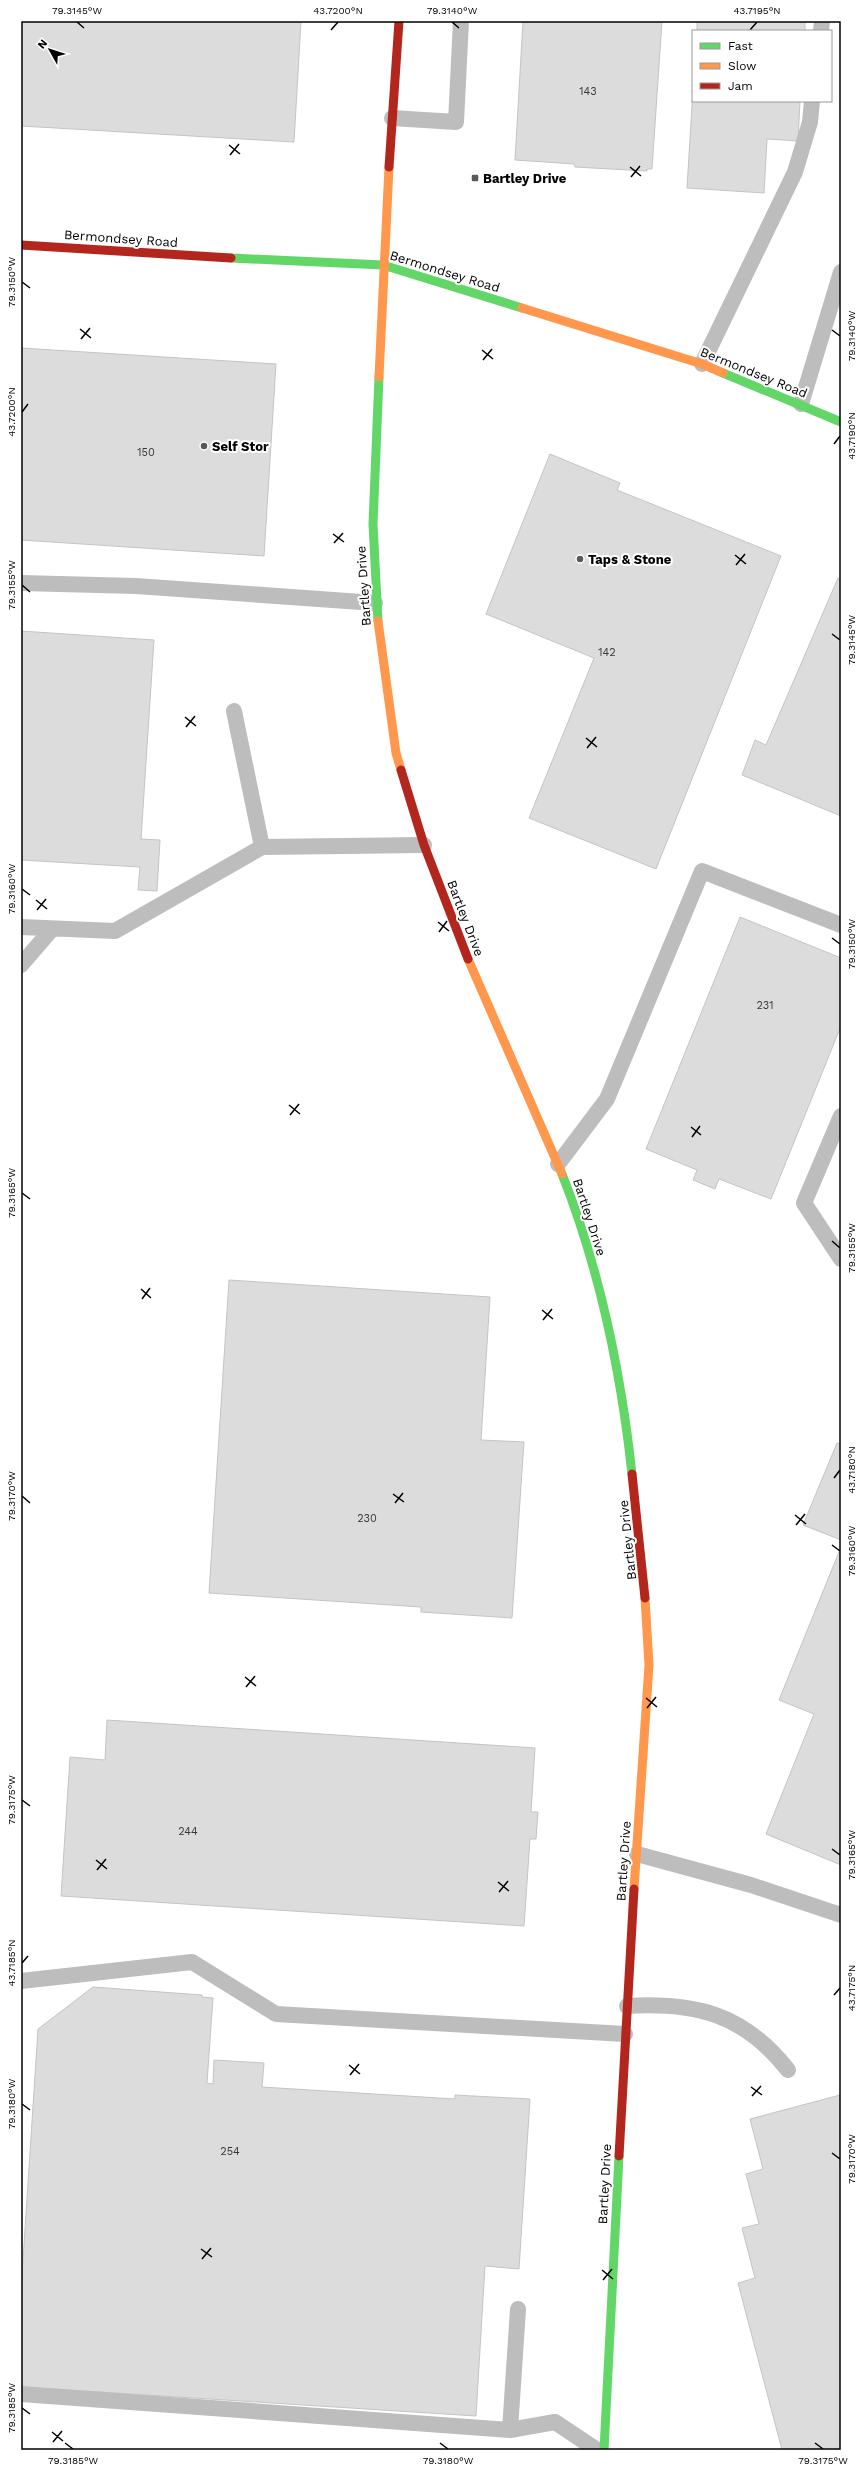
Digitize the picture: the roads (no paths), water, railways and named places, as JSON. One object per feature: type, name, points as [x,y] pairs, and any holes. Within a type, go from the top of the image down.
[{"type":"street","name":"Bartley Drive","points":[[399,21],[383,265],[373,524],[375,603],[396,753],[424,845],[462,946],[558,1164],[582,1224],[615,1353],[632,1462],[643,1570],[648,1666],[625,2034],[604,2450]]},
{"type":"street","name":"Bermondsey Road","points":[[21,245],[315,264],[383,265],[702,364],[841,422]]},
{"type":"lane","points":[[392,118],[456,122],[461,21]]},
{"type":"lane","points":[[702,364],[795,172],[810,122],[812,102]]},
{"type":"lane","points":[[800,404],[841,272]]},
{"type":"lane","points":[[21,583],[136,586],[375,603]]},
{"type":"lane","points":[[234,711],[262,847]]},
{"type":"lane","points":[[21,927],[115,931],[262,847],[424,845]]},
{"type":"lane","points":[[558,1164],[607,1099],[702,871],[841,925]]},
{"type":"lane","points":[[21,965],[52,929]]},
{"type":"lane","points":[[841,1116],[804,1203],[841,1259]]},
{"type":"lane","points":[[637,1854],[751,1885],[841,1915]]},
{"type":"lane","points":[[21,1981],[192,1962],[276,2014],[625,2034]]},
{"type":"lane","points":[[627,2006],[661,2004],[711,2013],[747,2030],[762,2040],[788,2070]]},
{"type":"lane","points":[[510,2430],[518,2309]]},
{"type":"lane","points":[[21,2394],[510,2430],[555,2422],[597,2450]]},
{"type":"place","name":"Bartley Drive","points":[[475,178]]},
{"type":"place","name":"Self Stor","points":[[204,446]]},
{"type":"place","name":"Taps & Stone","points":[[580,559]]}]
